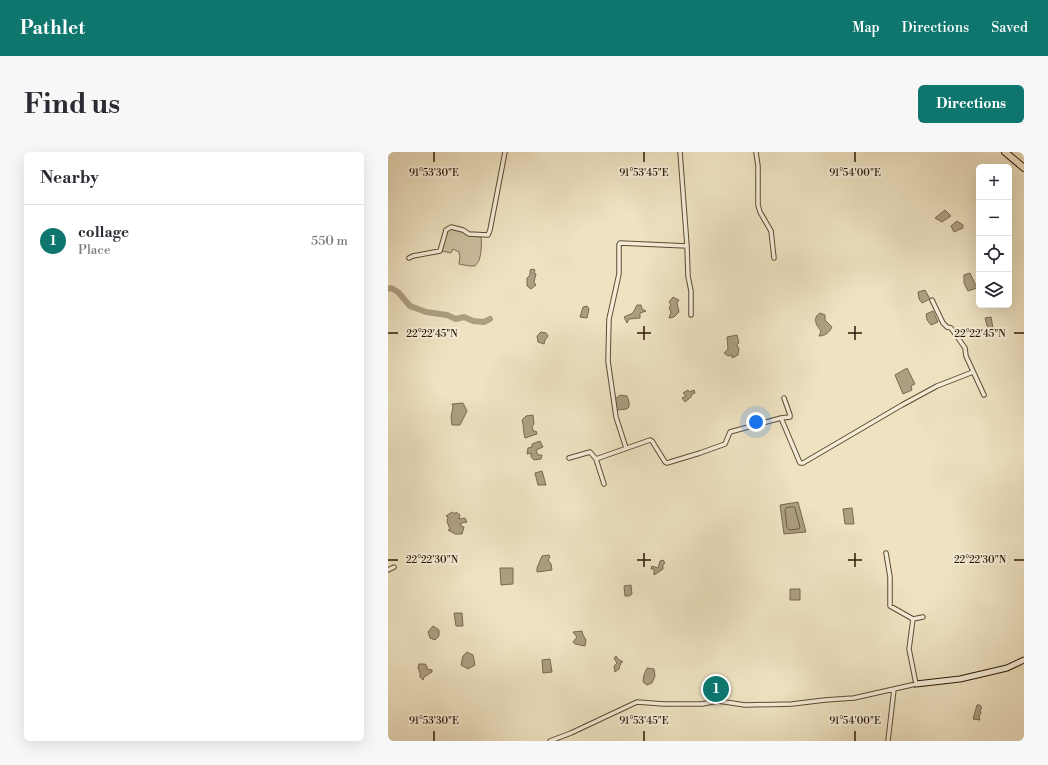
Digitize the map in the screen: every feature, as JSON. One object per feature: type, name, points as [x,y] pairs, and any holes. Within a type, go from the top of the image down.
[{"type":"highway","points":[[1005,152],[1024,168]]},
{"type":"main road","points":[[916,684],[960,679],[1007,668],[1024,660]]},
{"type":"street","points":[[409,258],[440,251],[446,230],[451,227],[463,230],[469,234],[488,235],[505,152]]},
{"type":"street","points":[[680,152],[688,276],[691,291],[691,315]]},
{"type":"street","points":[[756,152],[758,166],[758,205],[760,212],[771,231],[774,258]]},
{"type":"street","points":[[626,448],[616,417],[608,361],[609,319],[619,274],[619,245],[623,242],[687,246]]},
{"type":"street","points":[[932,300],[947,327],[951,328],[965,348],[966,356],[984,395]]},
{"type":"street","points":[[781,418],[800,463],[803,463],[937,386],[974,372]]},
{"type":"street","points":[[596,459],[648,441],[652,441],[667,463],[700,453],[725,444],[730,432],[781,418],[790,417],[784,398]]},
{"type":"street","points":[[569,458],[589,452],[596,459],[604,484]]},
{"type":"street","points":[[886,553],[890,577],[890,606],[913,619],[923,617]]},
{"type":"street","points":[[388,570],[394,567]]},
{"type":"street","points":[[550,741],[571,733],[637,702],[702,704],[718,701],[745,705],[792,704],[854,698],[916,684],[909,649],[913,619]]},
{"type":"street","points":[[888,741],[894,689]]},
{"type":"shaded area","points":[[450,229],[460,231],[470,236],[481,237],[479,261],[475,266],[459,264],[459,252],[453,249],[451,253],[442,251],[447,230]]},
{"type":"water","points":[[945,210],[951,216],[942,222],[935,218]]},
{"type":"water","points":[[957,221],[963,225],[963,228],[954,232],[951,226]]},
{"type":"water","points":[[530,270],[535,270],[534,273],[536,274],[534,282],[536,285],[531,289],[527,286],[527,278],[530,275]]},
{"type":"water","points":[[970,273],[976,288],[968,291],[964,283],[964,275]]},
{"type":"water","points":[[925,290],[930,299],[922,303],[919,299],[918,292]]},
{"type":"water","points":[[673,297],[679,300],[677,303],[679,312],[674,317],[669,318],[671,312],[669,308],[671,305],[669,302]]},
{"type":"water","points":[[637,305],[641,305],[642,309],[646,311],[640,313],[640,318],[629,319],[627,323],[624,317],[633,313]]},
{"type":"water","points":[[587,306],[589,309],[587,318],[580,317],[583,307]]},
{"type":"water","points":[[933,311],[938,322],[931,325],[927,320],[926,314]]},
{"type":"water","points":[[820,313],[825,315],[825,320],[832,327],[827,334],[819,336],[821,331],[816,324],[815,319]]},
{"type":"water","points":[[991,317],[993,328],[988,329],[985,318]]},
{"type":"water","points":[[541,332],[546,333],[548,336],[544,344],[538,342],[537,336]]},
{"type":"water","points":[[737,335],[739,343],[737,344],[739,348],[738,355],[732,358],[732,355],[728,356],[724,353],[728,349],[727,337]]},
{"type":"water","points":[[907,368],[915,384],[911,386],[912,390],[903,394],[895,375]]},
{"type":"water","points":[[688,390],[689,392],[694,390],[695,393],[692,394],[691,397],[685,402],[682,398],[686,396],[683,393]]},
{"type":"water","points":[[620,395],[627,396],[629,407],[627,409],[617,410],[615,399]]},
{"type":"water","points":[[463,403],[467,411],[460,425],[452,425],[452,404]]},
{"type":"water","points":[[533,415],[534,424],[532,427],[534,432],[536,431],[537,434],[525,438],[522,420],[526,416]]},
{"type":"water","points":[[540,441],[543,447],[536,450],[538,455],[542,455],[541,459],[534,460],[531,457],[531,453],[527,454],[528,448],[532,447],[532,444]]},
{"type":"water","points":[[542,471],[546,485],[538,485],[535,473]]},
{"type":"water","points":[[798,502],[806,532],[784,534],[780,505]]},
{"type":"water","points":[[852,508],[854,524],[845,524],[843,509]]},
{"type":"water","points":[[452,512],[455,514],[456,512],[460,515],[459,519],[465,518],[467,522],[461,523],[461,526],[464,527],[462,534],[455,534],[448,530],[450,529],[447,522],[448,517],[446,516]]},
{"type":"water","points":[[549,555],[550,557],[548,560],[551,564],[552,570],[537,572],[542,556]]},
{"type":"water","points":[[663,560],[665,563],[663,565],[663,569],[654,575],[654,569],[651,569],[652,566],[658,568],[660,561]]},
{"type":"water","points":[[500,568],[513,568],[513,584],[501,585]]},
{"type":"water","points":[[631,585],[632,594],[625,596],[624,586]]},
{"type":"water","points":[[790,589],[800,589],[800,600],[790,600]]},
{"type":"water","points":[[454,613],[462,613],[463,626],[456,626]]},
{"type":"water","points":[[433,626],[439,630],[439,636],[435,640],[430,638],[428,632]]},
{"type":"water","points":[[582,631],[586,640],[585,646],[575,644],[573,642],[577,637],[573,632]]},
{"type":"water","points":[[467,652],[473,655],[475,665],[468,669],[461,665],[463,656]]},
{"type":"water","points":[[616,656],[623,662],[621,662],[619,669],[615,672],[614,666],[617,663],[614,658]]},
{"type":"water","points":[[550,659],[552,672],[543,673],[542,660]]},
{"type":"water","points":[[419,664],[425,664],[427,669],[432,670],[432,672],[424,677],[423,680],[420,677],[418,668]]},
{"type":"water","points":[[647,668],[654,669],[655,676],[652,683],[647,685],[643,682]]},
{"type":"water","points":[[977,705],[980,705],[982,708],[979,716],[980,720],[973,719]]},
{"type":"waterway","points":[[388,289],[391,288],[398,292],[410,306],[426,312],[447,315],[456,319],[464,317],[473,321],[484,322],[490,319]]},
{"type":"place","name":"collage","points":[[716,689]]}]
